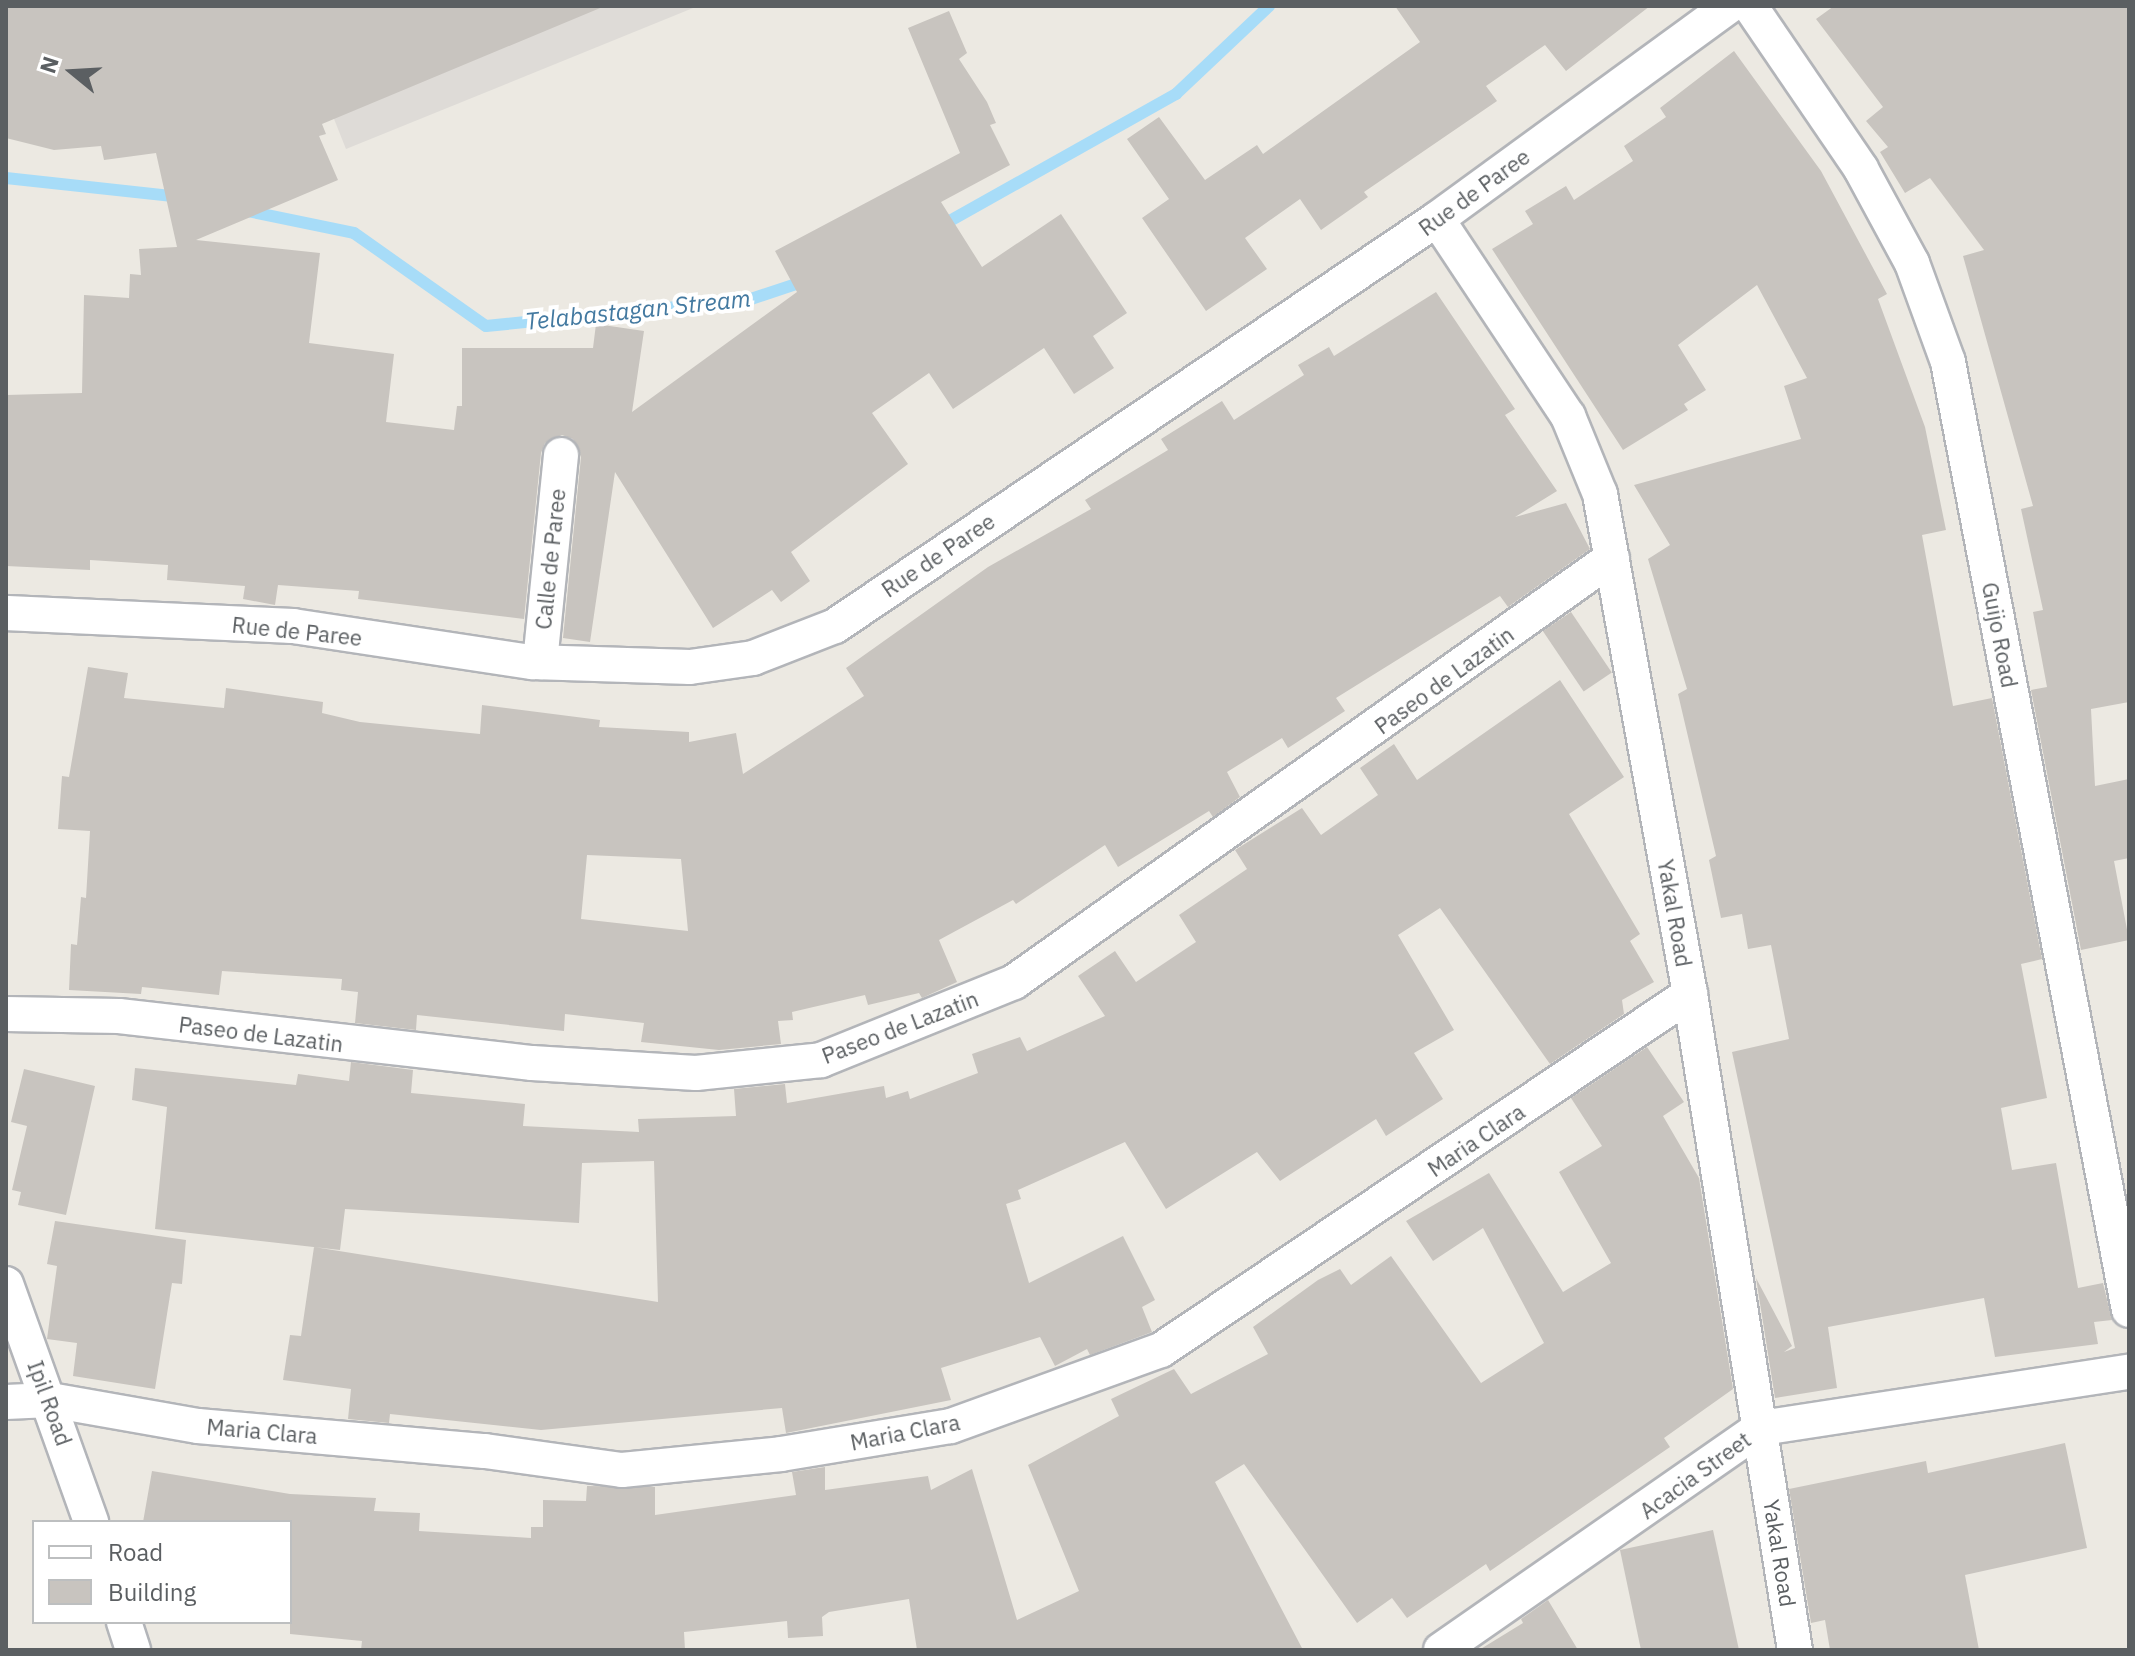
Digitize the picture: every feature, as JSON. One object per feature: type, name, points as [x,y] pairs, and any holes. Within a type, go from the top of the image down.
[{"type":"street","name":"Rue de Paree","points":[[6,613],[293,626],[540,662],[690,667],[753,658],[835,626],[1437,219],[1729,6]]},
{"type":"street","name":"Guijo Road","points":[[1750,6],[1861,169],[1912,263],[1948,362],[2129,1310]]},
{"type":"street","name":"Yakal Road","points":[[1437,219],[1568,416],[1600,494],[1690,994],[1795,1650]]},
{"type":"street","name":"Calle de Paree","points":[[540,662],[561,455]]},
{"type":"street","name":"Paseo de Lazatin","points":[[6,1014],[119,1016],[532,1063],[681,1072],[821,1060],[1014,982],[1612,558]]},
{"type":"street","name":"Maria Clara","points":[[6,1402],[50,1400],[198,1426],[485,1451],[622,1470],[781,1454],[951,1426],[1161,1350],[1690,994]]},
{"type":"street","name":"Ipil Road","points":[[6,1284],[50,1400],[90,1520]]},
{"type":"street","name":"Acacia Street","points":[[1441,1650],[1761,1428],[2129,1372]]},
{"type":"street","points":[[125,1624],[133,1650]]},
{"type":"shaded area","points":[[289,6],[698,6],[346,149]]},
{"type":"building","points":[[6,6],[605,6],[322,124],[326,134],[319,136],[338,180],[196,240],[320,253],[309,343],[394,354],[386,422],[454,430],[457,406],[462,406],[462,348],[593,348],[596,324],[644,331],[632,412],[797,292],[775,251],[960,153],[908,28],[949,11],[967,53],[959,59],[987,102],[996,123],[990,125],[1010,165],[941,202],[982,267],[1061,214],[1127,313],[1093,336],[1114,368],[1074,394],[1044,348],[953,409],[929,373],[872,413],[908,464],[791,552],[810,581],[781,602],[772,590],[713,628],[615,472],[590,642],[563,638],[581,457],[573,439],[562,435],[545,443],[541,453],[524,619],[358,599],[359,591],[278,585],[275,605],[243,599],[245,586],[167,580],[168,565],[90,560],[90,570],[6,566],[6,395],[82,393],[84,295],[129,298],[130,274],[141,275],[139,249],[177,247],[156,153],[104,160],[101,146],[54,150],[6,138]]},
{"type":"building","points":[[1395,6],[1650,6],[1566,71],[1545,45],[1486,86],[1497,101],[1364,192],[1368,197],[1321,230],[1300,199],[1245,238],[1267,269],[1206,311],[1142,218],[1169,199],[1127,139],[1159,117],[1205,180],[1257,145],[1263,154],[1420,42]]},
{"type":"building","points":[[1834,6],[2129,6],[2129,702],[2091,709],[2095,786],[2129,779],[2129,858],[2114,861],[2129,940],[2081,950],[2031,690],[2047,687],[2033,612],[2043,610],[2021,509],[2033,506],[1963,256],[1984,250],[1930,178],[1905,193],[1880,152],[1888,147],[1866,121],[1883,107],[1816,19]]},
{"type":"building","points":[[1734,51],[1821,171],[1887,294],[1878,299],[1925,427],[1946,530],[1922,535],[1953,706],[1992,698],[2042,959],[2021,964],[2047,1098],[2001,1108],[2012,1170],[2056,1163],[2078,1288],[2103,1283],[2112,1320],[2094,1322],[2098,1344],[1995,1357],[1984,1298],[1828,1327],[1837,1388],[1775,1398],[1756,1278],[1792,1346],[1784,1352],[1795,1348],[1732,1052],[1789,1039],[1771,945],[1748,949],[1742,914],[1721,918],[1709,860],[1716,856],[1678,694],[1687,689],[1648,559],[1670,545],[1634,485],[1801,439],[1784,386],[1807,378],[1757,285],[1678,345],[1706,390],[1684,404],[1688,410],[1623,450],[1492,249],[1533,224],[1525,211],[1566,186],[1574,200],[1633,161],[1624,146],[1666,117],[1660,108]]},
{"type":"building","points":[[1436,292],[1515,409],[1505,415],[1557,491],[1515,517],[1566,503],[1590,549],[1508,607],[1500,596],[1336,698],[1345,711],[1288,748],[1282,738],[1227,772],[1240,797],[1213,817],[1209,811],[1118,867],[1105,845],[1016,904],[1013,900],[939,940],[957,982],[922,998],[919,993],[868,1005],[865,995],[792,1012],[793,1020],[778,1021],[781,1044],[719,1050],[641,1042],[644,1023],[565,1014],[564,1031],[417,1015],[416,1030],[355,1023],[358,992],[341,990],[342,979],[222,971],[219,995],[142,987],[141,994],[69,990],[71,944],[77,945],[81,897],[86,898],[90,831],[58,829],[62,776],[69,777],[88,667],[128,673],[124,698],[224,708],[226,688],[323,702],[322,713],[360,722],[480,734],[482,705],[600,720],[599,727],[689,732],[689,742],[736,733],[743,774],[864,696],[846,668],[988,567],[1091,509],[1085,500],[1168,450],[1161,439],[1222,401],[1234,420],[1304,375],[1298,365],[1329,347],[1334,356]],"holes":[[[587,855],[681,859],[688,931],[581,919]]]},
{"type":"building","points":[[1571,612],[1612,673],[1584,692],[1543,631]]},
{"type":"building","points":[[1560,680],[1624,777],[1569,814],[1640,934],[1630,941],[1654,982],[1622,1000],[1624,1014],[1550,1064],[1440,908],[1398,935],[1454,1030],[1414,1053],[1443,1099],[1386,1136],[1376,1119],[1280,1181],[1257,1152],[1166,1209],[1125,1142],[1018,1190],[1021,1199],[1006,1204],[1029,1283],[1123,1236],[1155,1300],[1142,1307],[1152,1332],[1090,1355],[1087,1349],[1055,1366],[1040,1337],[941,1368],[951,1400],[786,1433],[782,1408],[541,1430],[390,1414],[389,1423],[348,1419],[351,1389],[283,1380],[290,1335],[301,1336],[314,1247],[155,1229],[167,1107],[132,1100],[135,1068],[296,1085],[298,1074],[349,1081],[351,1062],[413,1070],[411,1093],[525,1104],[523,1126],[639,1132],[638,1119],[736,1116],[734,1089],[785,1084],[787,1103],[884,1086],[886,1098],[908,1091],[910,1099],[978,1073],[972,1054],[1020,1037],[1027,1051],[1105,1016],[1078,976],[1115,951],[1136,982],[1196,942],[1179,915],[1247,869],[1235,850],[1302,808],[1321,835],[1378,795],[1360,768],[1394,744],[1417,780]],"holes":[[[654,1161],[658,1302],[315,1247],[340,1250],[345,1209],[579,1223],[582,1163]]]},
{"type":"building","points":[[1647,1047],[1684,1102],[1663,1116],[1699,1178],[1733,1389],[1664,1438],[1670,1447],[1490,1571],[1486,1564],[1407,1618],[1392,1598],[1357,1623],[1244,1464],[1215,1482],[1303,1650],[917,1650],[909,1599],[829,1612],[822,1617],[823,1636],[788,1638],[787,1621],[684,1632],[685,1650],[361,1650],[362,1641],[290,1634],[292,1520],[143,1520],[152,1471],[290,1494],[376,1498],[374,1511],[420,1513],[419,1531],[531,1538],[531,1527],[543,1527],[543,1500],[586,1501],[587,1486],[655,1487],[655,1515],[796,1495],[792,1472],[825,1467],[825,1490],[928,1476],[931,1490],[972,1469],[1017,1620],[1079,1591],[1028,1465],[1119,1416],[1111,1399],[1174,1369],[1191,1394],[1268,1354],[1253,1327],[1318,1280],[1340,1269],[1351,1285],[1391,1256],[1481,1383],[1544,1343],[1483,1228],[1433,1261],[1406,1221],[1489,1173],[1563,1292],[1611,1263],[1559,1172],[1602,1146],[1571,1098]]},
{"type":"building","points":[[24,1069],[95,1086],[66,1215],[18,1205],[21,1192],[12,1190],[27,1126],[11,1122]]},
{"type":"building","points":[[55,1221],[186,1240],[182,1284],[172,1283],[155,1389],[73,1376],[77,1343],[47,1339],[57,1266],[47,1264]]},
{"type":"building","points":[[2065,1443],[2087,1548],[1965,1575],[1979,1650],[1830,1650],[1825,1620],[1811,1623],[1789,1489],[1926,1461],[1928,1473]]},
{"type":"building","points":[[1713,1530],[1739,1650],[1641,1650],[1620,1550]]},
{"type":"building","points":[[1548,1600],[1578,1650],[1479,1650],[1523,1623],[1521,1619]]},
{"type":"waterway","name":"Telabastagan Stream","points":[[939,227],[1176,94],[1269,6]]},
{"type":"waterway","name":"Telabastagan Stream","points":[[6,178],[182,197]]},
{"type":"waterway","name":"Telabastagan Stream","points":[[243,210],[354,233],[486,326],[748,300],[808,280]]}]
